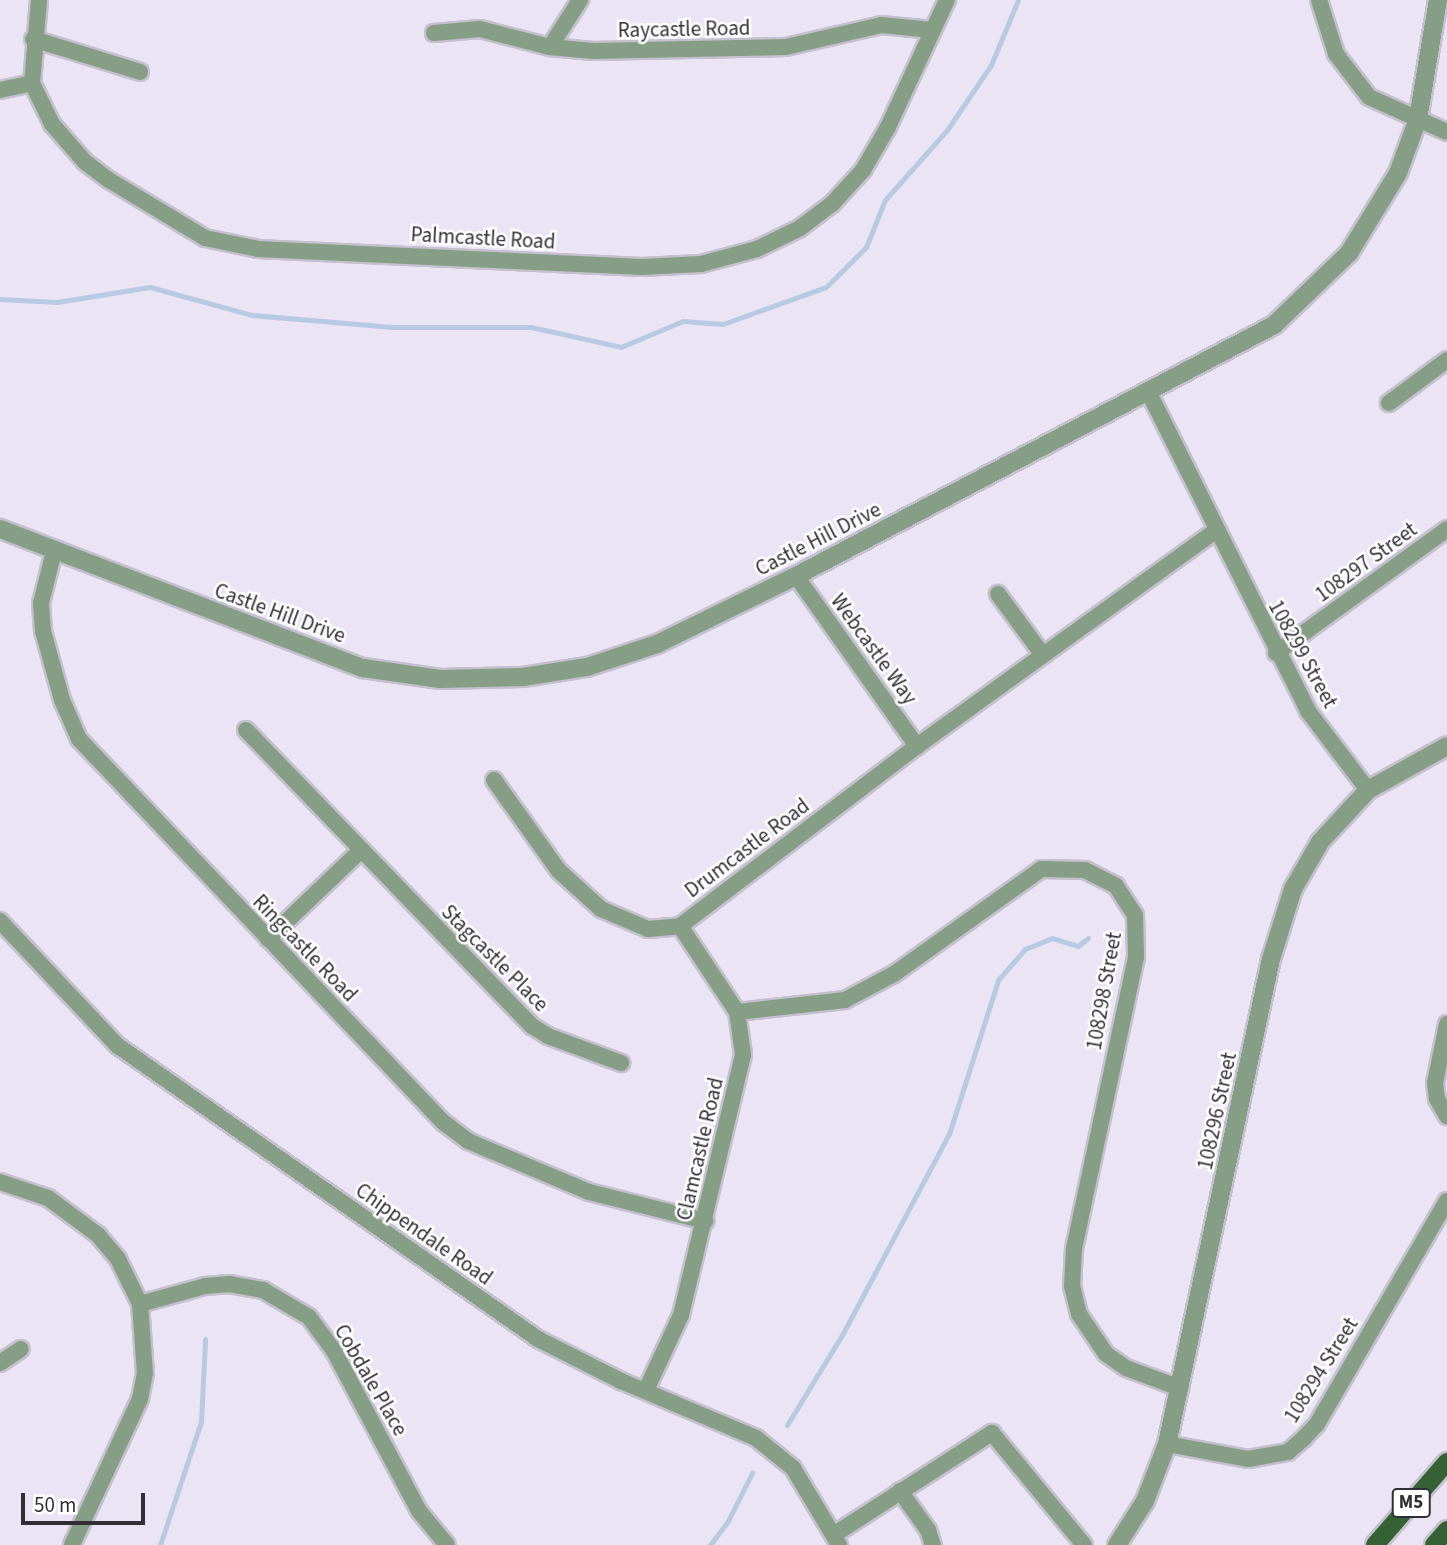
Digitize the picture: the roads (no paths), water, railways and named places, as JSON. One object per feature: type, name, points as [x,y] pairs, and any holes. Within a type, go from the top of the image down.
[{"type":"main road","name":"M5","points":[[1375,1545],[1447,1462]]},
{"type":"main road","name":"M5","points":[[1434,1545],[1447,1530]]},
{"type":"street","name":"Palmcastle Road","points":[[38,0],[33,39],[32,83],[52,124],[85,162],[151,207],[223,245],[642,267],[690,265],[757,249],[800,228],[832,204],[863,170],[888,127],[947,0]]},
{"type":"street","points":[[550,47],[580,0]]},
{"type":"street","points":[[1319,0],[1336,54],[1351,78],[1368,97],[1447,132]]},
{"type":"street","name":"Castle Hill Drive","points":[[0,529],[302,648],[363,668],[440,679],[523,677],[587,667],[657,644],[796,576],[1274,325],[1311,294],[1375,217],[1418,119],[1438,0]]},
{"type":"street","name":"Raycastle Road","points":[[434,33],[480,29],[550,47],[593,51],[766,49],[881,25],[933,30]]},
{"type":"street","points":[[33,39],[140,72]]},
{"type":"street","points":[[0,90],[32,83]]},
{"type":"street","points":[[1389,403],[1447,360]]},
{"type":"street","points":[[1149,393],[1215,531]]},
{"type":"street","name":"108297 Street","points":[[1276,653],[1447,529]]},
{"type":"street","name":"108299 Street","points":[[1215,531],[1308,711],[1367,790]]},
{"type":"street","name":"Drumcastle Road","points":[[494,780],[559,871],[601,909],[648,929],[680,926],[917,746],[1215,531]]},
{"type":"street","name":"Ringcastle Road","points":[[54,551],[41,603],[43,631],[71,724],[97,761],[443,1122],[468,1141],[589,1192],[705,1221]]},
{"type":"street","name":"Webcastle Way","points":[[796,576],[917,746]]},
{"type":"street","points":[[998,594],[1042,654]]},
{"type":"street","name":"Stagcastle Place","points":[[246,730],[532,1026],[548,1037],[621,1063]]},
{"type":"street","name":"108296 Street","points":[[1117,1545],[1150,1492],[1167,1444],[1281,922],[1293,889],[1320,842],[1367,790],[1447,746]]},
{"type":"street","points":[[268,939],[361,850]]},
{"type":"street","name":"108298 Street","points":[[737,1012],[845,1000],[894,974],[1041,869],[1085,870],[1115,886],[1135,915],[1136,957],[1074,1249],[1072,1286],[1079,1314],[1106,1354],[1126,1368],[1180,1388]]},
{"type":"street","name":"Chippendale Road","points":[[0,921],[131,1056],[538,1339],[747,1434],[776,1453],[808,1488],[837,1539]]},
{"type":"street","name":"Clamcastle Road","points":[[646,1390],[681,1315],[743,1054],[737,1012],[680,926]]},
{"type":"street","points":[[1447,1024],[1435,1083],[1437,1099],[1447,1116]]},
{"type":"street","points":[[0,1182],[48,1198],[98,1235],[118,1259],[140,1304],[145,1373],[140,1399],[72,1545]]},
{"type":"street","name":"108294 Street","points":[[1167,1444],[1248,1459],[1287,1451],[1303,1439],[1317,1424],[1447,1201]]},
{"type":"street","name":"Cobdale Place","points":[[140,1304],[205,1286],[229,1284],[263,1290],[309,1317],[334,1351],[419,1511],[447,1545]]},
{"type":"street","points":[[0,1363],[21,1349]]},
{"type":"street","points":[[837,1539],[900,1491],[986,1434],[999,1436],[1084,1545]]},
{"type":"street","points":[[900,1491],[928,1530],[933,1545]]},
{"type":"waterway","points":[[0,299],[57,302],[150,287],[252,315],[392,327],[531,327],[621,347],[683,321],[723,324],[826,287],[866,247],[885,200],[947,130],[991,65],[1018,0]]},
{"type":"waterway","points":[[787,1425],[842,1335],[949,1134],[998,980],[1025,949],[1052,938],[1078,946],[1088,938]]},
{"type":"waterway","points":[[160,1545],[201,1422],[205,1339]]},
{"type":"waterway","points":[[710,1545],[728,1521],[752,1473]]}]
